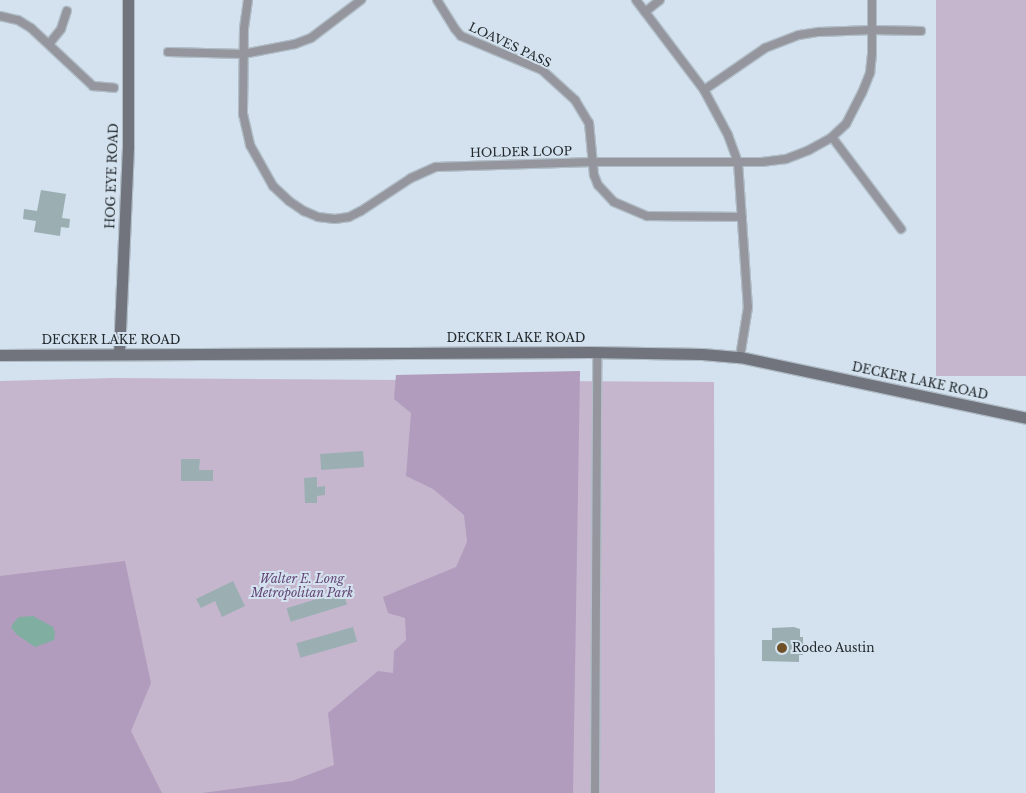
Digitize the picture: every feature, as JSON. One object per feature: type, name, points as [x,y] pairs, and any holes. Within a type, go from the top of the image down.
[{"type":"main road","name":"HOG EYE ROAD","points":[[119,353],[128,145],[128,0]]},
{"type":"main road","name":"DECKER LAKE ROAD","points":[[0,355],[597,352],[702,354],[740,357],[1026,418]]},
{"type":"street","name":"HOLDER LOOP","points":[[248,0],[244,28],[243,114],[250,145],[273,186],[304,212],[318,217],[349,217],[411,178],[436,167],[593,162],[738,162],[786,159],[832,138],[846,124],[856,108],[870,73],[872,0]]},
{"type":"street","points":[[168,52],[244,54],[295,44],[311,38],[361,0]]},
{"type":"street","name":"LOAVES PASS","points":[[437,0],[455,30],[461,36],[542,70],[560,84],[583,110],[590,123],[594,175],[598,185],[614,202],[646,216],[742,217]]},
{"type":"street","points":[[636,0],[704,90],[728,135],[738,162],[742,217],[741,230],[748,307],[740,357]]},
{"type":"street","points":[[645,12],[660,0]]},
{"type":"street","points":[[49,44],[61,28],[67,11]]},
{"type":"street","points":[[0,16],[12,16],[31,28],[93,86],[114,88]]},
{"type":"street","points":[[704,90],[765,48],[781,40],[819,32],[921,31]]},
{"type":"street","points":[[832,138],[901,229]]},
{"type":"street","points":[[595,793],[597,352]]},
{"type":"green space","points":[[936,0],[1026,0],[1026,376],[936,376]]},
{"type":"green space","name":"Walter E. Long Metropolitan Park","points":[[113,378],[714,382],[715,793],[0,793],[0,381]]},
{"type":"shaded area","points":[[580,371],[573,793],[202,793],[292,781],[334,765],[328,713],[378,671],[393,673],[394,651],[406,640],[405,618],[388,613],[383,597],[456,567],[467,542],[464,515],[433,489],[406,476],[411,413],[394,399],[396,375]]},
{"type":"shaded area","points":[[125,561],[151,683],[131,731],[162,793],[0,793],[0,576]]},
{"type":"shaded area","points":[[33,616],[53,627],[55,633],[54,640],[35,647],[16,634],[11,627],[15,621],[19,617]]},
{"type":"building","points":[[41,190],[66,194],[62,218],[70,219],[69,228],[61,227],[60,236],[34,232],[36,221],[23,219],[24,209],[37,211]]},
{"type":"building","points":[[363,451],[364,467],[321,470],[320,454]]},
{"type":"building","points":[[181,459],[200,459],[199,470],[213,470],[213,481],[181,481]]},
{"type":"building","points":[[317,477],[317,487],[325,486],[325,495],[317,496],[317,503],[305,503],[304,478]]},
{"type":"building","points":[[233,581],[245,606],[222,617],[215,601],[201,608],[196,599]]},
{"type":"building","points":[[343,591],[347,604],[291,622],[287,608]]},
{"type":"building","points":[[353,627],[357,641],[300,658],[296,643]]},
{"type":"building","name":"Rodeo Austin","points":[[794,627],[800,629],[800,637],[803,637],[803,655],[799,655],[799,662],[762,661],[762,640],[772,640],[772,628]]},
{"type":"place","name":"Rodeo Austin","points":[[782,648]]}]
